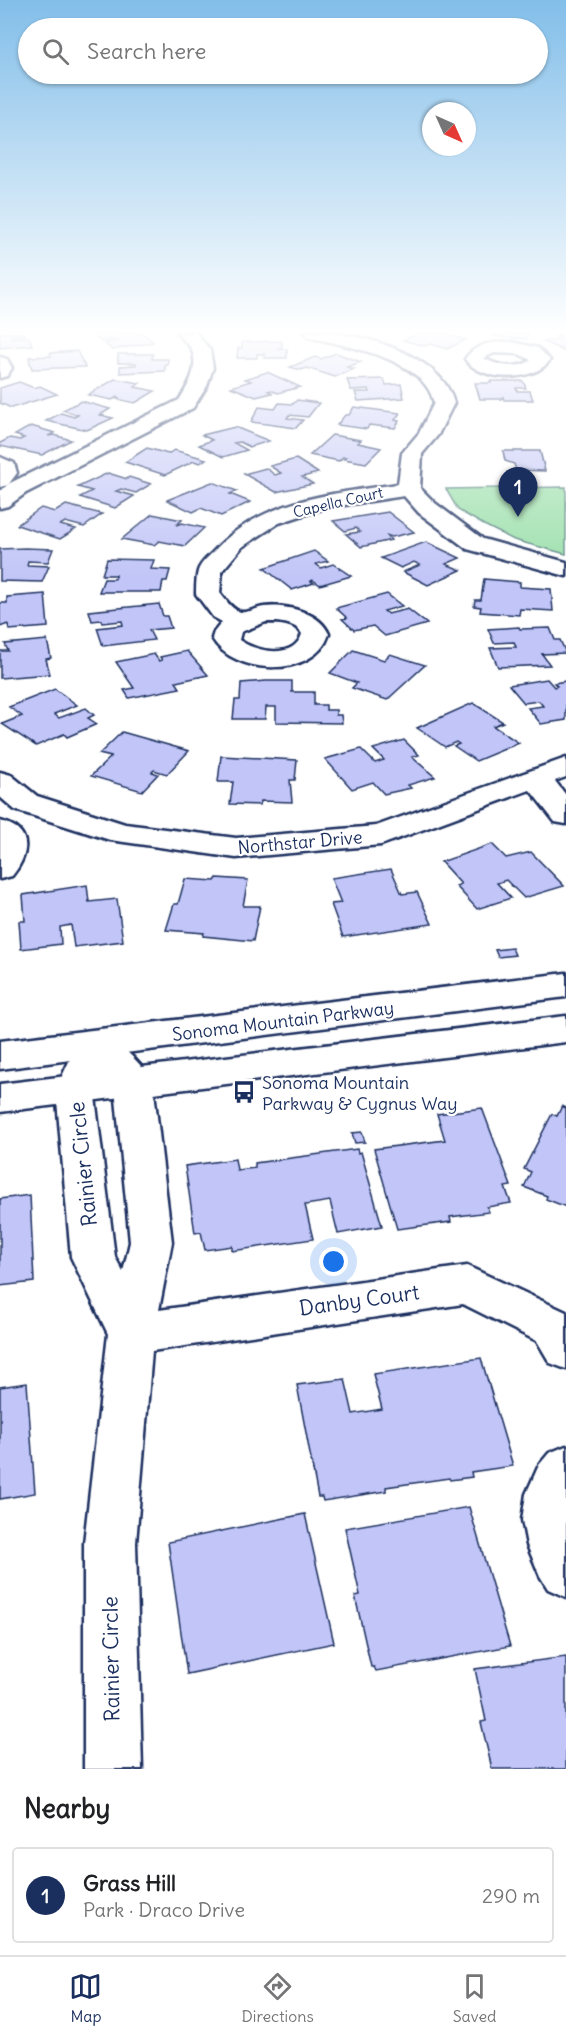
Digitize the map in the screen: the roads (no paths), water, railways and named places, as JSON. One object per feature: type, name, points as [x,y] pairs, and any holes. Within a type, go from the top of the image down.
[{"type":"street","points":[[6,484],[160,416]]},
{"type":"street","points":[[438,416],[428,435],[412,453],[409,489],[427,508],[476,544],[566,569]]},
{"type":"street","points":[[0,463],[6,468],[6,484],[0,501]]},
{"type":"street","name":"Capella Court","points":[[239,621],[222,612],[208,594],[210,570],[234,542],[271,518],[322,502],[409,489]]},
{"type":"street","name":"Northstar Drive","points":[[0,781],[26,803],[121,832],[236,848],[381,835],[566,767]]},
{"type":"street","points":[[537,779],[566,792]]},
{"type":"street","points":[[537,779],[566,815]]},
{"type":"street","points":[[0,823],[26,803]]},
{"type":"street","points":[[0,830],[11,843],[11,852],[7,863],[0,869]]},
{"type":"street","name":"Sonoma Mountain Parkway","points":[[0,1055],[566,985]]},
{"type":"street","points":[[0,1098],[566,1029]]},
{"type":"street","points":[[94,1045],[134,1083]]},
{"type":"street","name":"Rainier Circle","points":[[94,1045],[75,1089],[93,1257],[131,1334]]},
{"type":"street","name":"Rainier Circle","points":[[113,1769],[110,1543],[131,1334],[151,1242],[134,1083]]},
{"type":"street","name":"Danby Court","points":[[131,1334],[466,1285],[553,1327],[566,1349]]},
{"type":"street","points":[[566,1469],[554,1483],[547,1506],[547,1531],[556,1556],[566,1571]]},
{"type":"place","name":"Grass Hill","points":[[518,517]]},
{"type":"place","name":"Sonoma Mountain Parkway & Cygnus Way","points":[[244,1092]]}]
